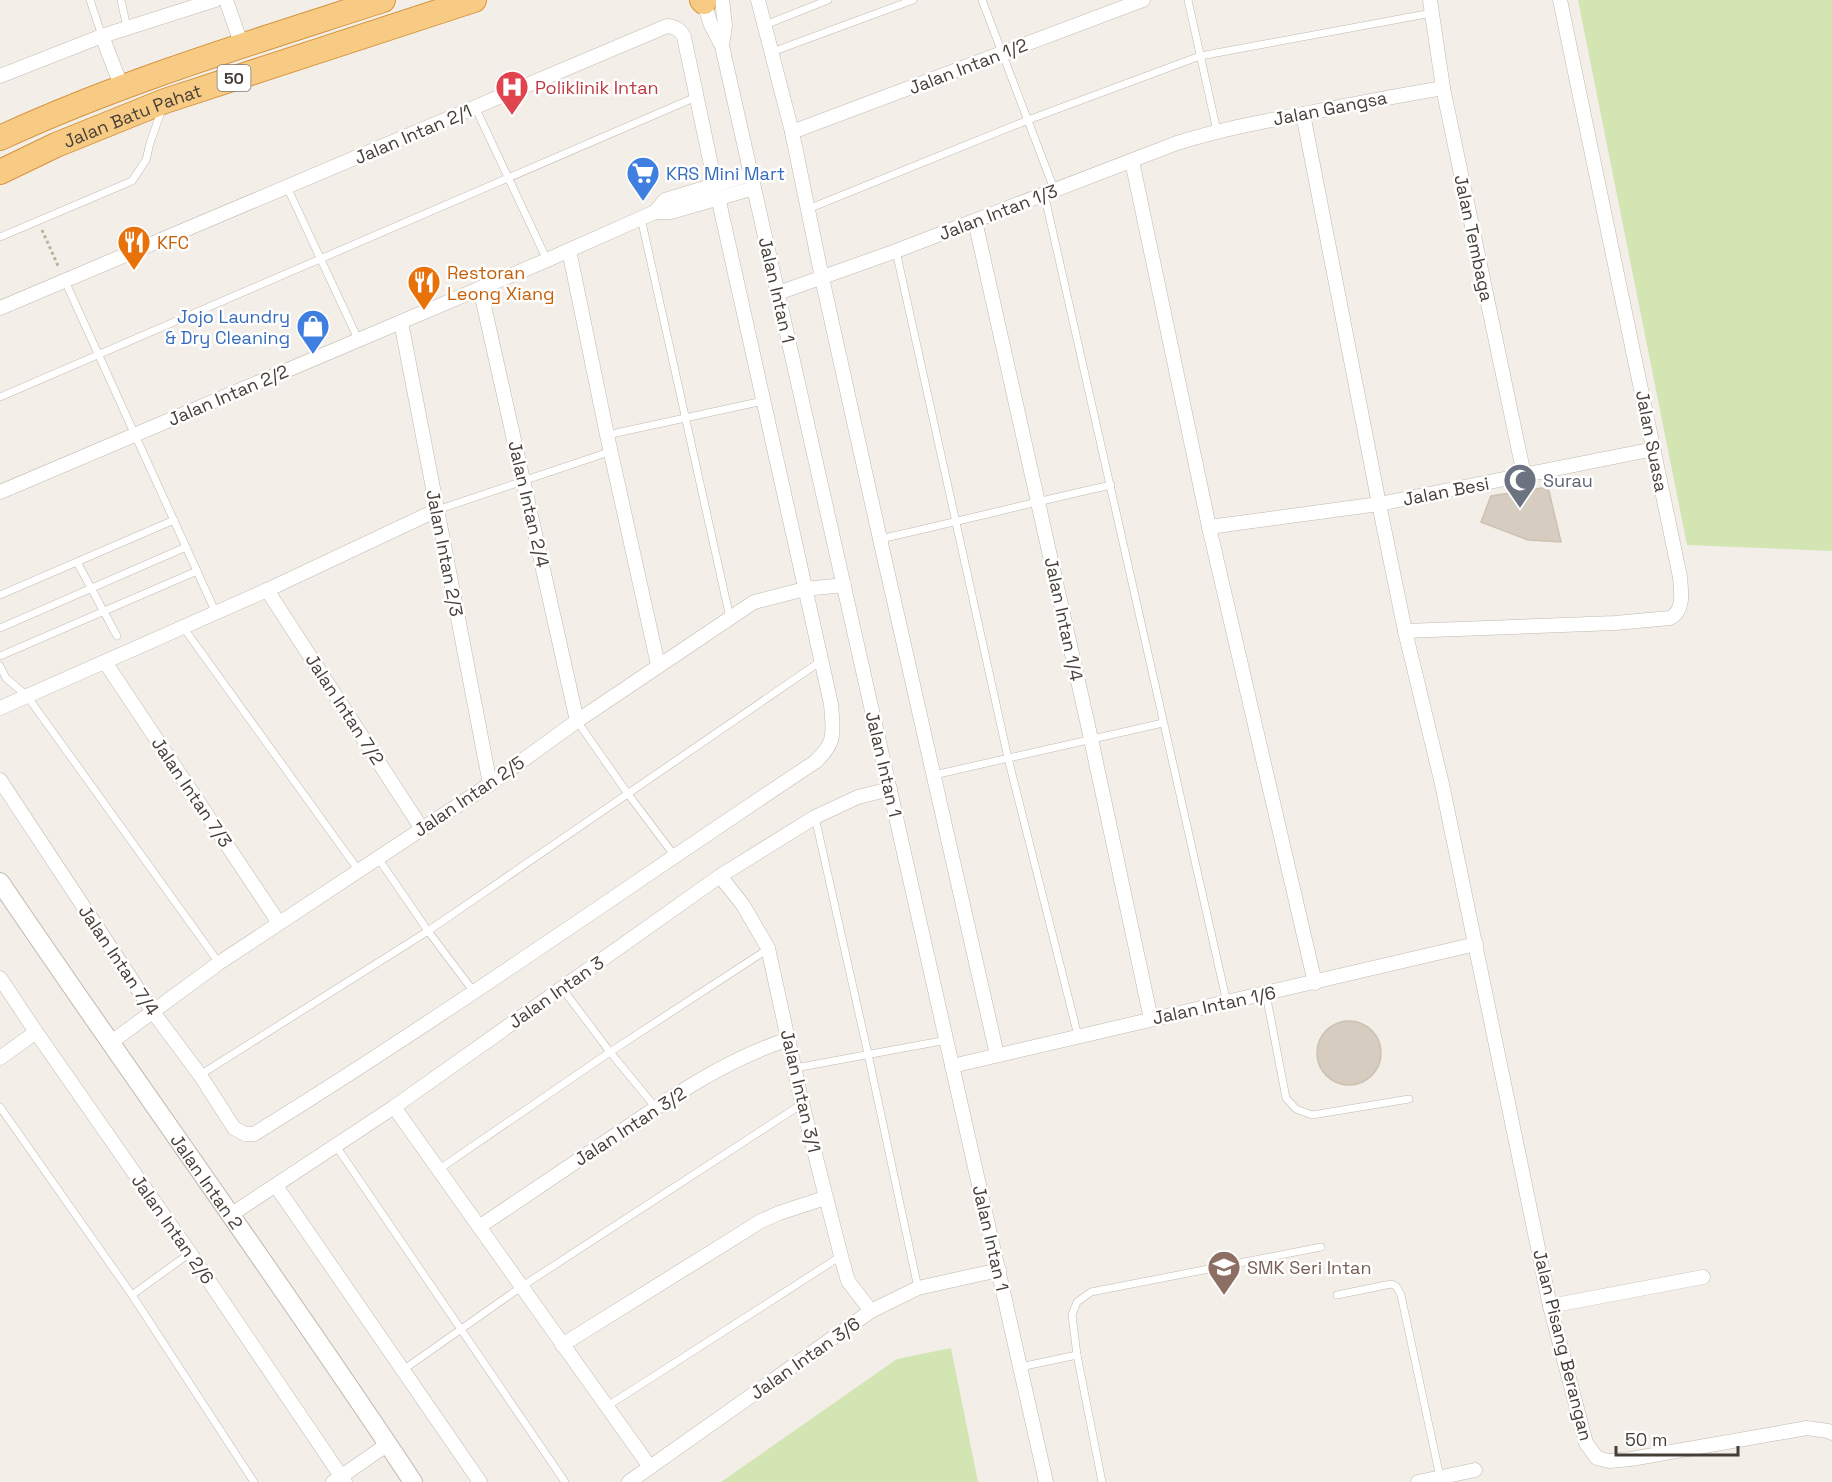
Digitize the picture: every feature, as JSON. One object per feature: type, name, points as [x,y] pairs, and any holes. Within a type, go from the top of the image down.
[{"type":"highway","name":"Jalan Batu Pahat","points":[[0,138],[46,117],[122,88],[383,0]]},
{"type":"highway","name":"Jalan Batu Pahat","points":[[0,172],[56,145],[165,101],[474,0]]},
{"type":"street","points":[[0,76],[102,36],[215,0]]},
{"type":"street","points":[[226,0],[242,46]]},
{"type":"street","points":[[758,0],[792,132],[822,278],[997,1055]]},
{"type":"street","name":"Jalan Intan 1/2","points":[[792,132],[1143,0]]},
{"type":"street","name":"Jalan Suasa","points":[[1405,632],[1663,619],[1675,616],[1680,608],[1680,577],[1560,0]]},
{"type":"street","name":"Jalan Intan 1","points":[[708,1],[711,25],[722,46],[753,181],[1046,1482]]},
{"type":"street","name":"Jalan Tembaga","points":[[1431,7],[1443,88],[1524,475]]},
{"type":"street","name":"Jalan Intan 2/1","points":[[0,308],[667,26],[675,27],[684,37],[716,191]]},
{"type":"street","points":[[102,36],[122,88]]},
{"type":"street","name":"Jalan Gangsa","points":[[1217,131],[1443,88]]},
{"type":"street","name":"Jalan Pisang Berangan","points":[[1303,114],[1405,632],[1442,784],[1550,1306],[1586,1443],[1597,1458],[1609,1461],[1807,1428],[1832,1433]]},
{"type":"street","name":"Jalan Intan 1/3","points":[[778,293],[896,251],[1177,142],[1217,131]]},
{"type":"street","points":[[1131,161],[1209,527],[1315,983]]},
{"type":"street","name":"Jalan Intan 2/2","points":[[0,492],[655,212],[671,212],[716,191],[753,181]]},
{"type":"street","name":"Jalan Intan 1","points":[[245,1134],[254,1134],[274,1122],[474,992],[815,762],[827,751],[834,735],[831,704],[716,191]]},
{"type":"street","name":"Jalan Intan 1/4","points":[[975,220],[1151,1019]]},
{"type":"street","points":[[569,250],[658,666]]},
{"type":"street","name":"Jalan Intan 2/4","points":[[480,288],[577,721]]},
{"type":"street","name":"Jalan Intan 2/3","points":[[401,322],[490,784]]},
{"type":"street","name":"Jalan Besi","points":[[1209,527],[1378,504],[1654,449]]},
{"type":"street","points":[[0,708],[267,590],[437,510]]},
{"type":"street","name":"Jalan Intan 2/5","points":[[110,1043],[219,963],[490,784],[577,721],[754,602],[806,589],[844,585]]},
{"type":"street","name":"Jalan Intan 7/2","points":[[267,590],[422,829]]},
{"type":"street","name":"Jalan Intan 7/3","points":[[105,662],[279,923]]},
{"type":"street","name":"Jalan Intan 7/4","points":[[0,780],[153,1012],[200,1075],[234,1128],[245,1134]]},
{"type":"street","name":"Jalan Intan 3","points":[[232,1214],[394,1107],[720,876],[815,817],[858,797],[890,789]]},
{"type":"street","name":"Jalan Intan 3/1","points":[[720,876],[743,905],[768,948],[802,1103],[848,1281],[871,1311]]},
{"type":"street","name":"Jalan Intan 2","points":[[0,882],[110,1043],[232,1214],[413,1482]]},
{"type":"street","name":"Jalan Intan 1/6","points":[[952,1066],[1476,944]]},
{"type":"street","name":"Jalan Intan 2/6","points":[[0,978],[190,1253],[340,1480]]},
{"type":"street","points":[[0,1058],[36,1032]]},
{"type":"street","name":"Jalan Intan 3/2","points":[[479,1227],[656,1107],[720,1068],[760,1048],[789,1039]]},
{"type":"street","points":[[394,1107],[606,1407],[641,1476]]},
{"type":"street","points":[[276,1186],[480,1482]]},
{"type":"street","points":[[562,1345],[761,1221],[825,1198]]},
{"type":"street","name":"Jalan Intan 3/6","points":[[641,1476],[871,1311],[918,1288],[999,1270]]},
{"type":"street","points":[[1550,1306],[1703,1277]]},
{"type":"street","points":[[340,1480],[388,1444]]},
{"type":"street","points":[[1418,1482],[1474,1470]]},
{"type":"lane","points":[[90,0],[102,36]]},
{"type":"lane","points":[[121,0],[127,28]]},
{"type":"lane","points":[[765,25],[828,0]]},
{"type":"lane","points":[[772,52],[913,0]]},
{"type":"lane","points":[[982,0],[1028,120],[1049,191],[1162,723],[1227,1003]]},
{"type":"lane","points":[[1188,0],[1217,131]]},
{"type":"lane","points":[[808,209],[1028,120],[1200,56],[1431,7]]},
{"type":"lane","points":[[0,397],[696,97]]},
{"type":"lane","points":[[0,237],[132,181],[146,160],[165,101]]},
{"type":"lane","points":[[475,107],[547,260]]},
{"type":"lane","points":[[286,187],[358,339]]},
{"type":"lane","points":[[641,218],[730,618]]},
{"type":"lane","points":[[896,251],[1008,758],[1078,1036]]},
{"type":"lane","points":[[65,281],[216,613]]},
{"type":"lane","points":[[607,435],[763,401]]},
{"type":"lane","points":[[437,510],[612,451]]},
{"type":"lane","points":[[880,539],[1111,485]]},
{"type":"lane","points":[[0,595],[174,520]]},
{"type":"lane","points":[[0,628],[186,547]]},
{"type":"lane","points":[[77,562],[117,636]]},
{"type":"lane","points":[[0,656],[197,571]]},
{"type":"lane","points":[[183,627],[359,871]]},
{"type":"lane","points":[[200,1075],[428,931],[821,661]]},
{"type":"lane","points":[[0,666],[6,678],[27,696],[219,963]]},
{"type":"lane","points":[[577,721],[674,855]]},
{"type":"lane","points":[[934,775],[1162,723]]},
{"type":"lane","points":[[815,817],[918,1288]]},
{"type":"lane","points":[[378,858],[428,931],[474,992]]},
{"type":"lane","points":[[438,1170],[610,1052],[768,948]]},
{"type":"lane","points":[[561,987],[610,1052],[656,1107]]},
{"type":"lane","points":[[1266,994],[1286,1098],[1296,1109],[1312,1115],[1409,1100]]},
{"type":"lane","points":[[795,1068],[946,1040]]},
{"type":"lane","points":[[403,1370],[521,1287],[802,1103]]},
{"type":"lane","points":[[0,1107],[132,1295],[254,1482]]},
{"type":"lane","points":[[336,1146],[565,1482]]},
{"type":"lane","points":[[1102,1482],[1077,1355],[1072,1315],[1077,1302],[1091,1292],[1321,1247]]},
{"type":"lane","points":[[132,1295],[190,1253]]},
{"type":"lane","points":[[606,1407],[841,1256]]},
{"type":"lane","points":[[1337,1295],[1391,1284],[1396,1286],[1401,1295],[1440,1477]]},
{"type":"lane","points":[[1020,1367],[1077,1355]]},
{"type":"path","points":[[38,221],[65,281]]},
{"type":"green space","points":[[1578,0],[1832,0],[1832,551],[1687,545]]},
{"type":"green space","points":[[951,1348],[978,1482],[721,1482],[897,1359]]},
{"type":"building","name":"Surau","points":[[1548,487],[1561,542],[1528,540],[1481,522],[1491,496]]},
{"type":"building","points":[[1343,1021],[1355,1021],[1372,1030],[1379,1041],[1381,1053],[1379,1065],[1372,1076],[1355,1085],[1343,1085],[1331,1080],[1322,1071],[1317,1059],[1317,1047],[1322,1035],[1331,1026]]},
{"type":"place","name":"Poliklinik Intan","points":[[512,116]]},
{"type":"place","name":"KRS Mini Mart","points":[[643,202]]},
{"type":"place","name":"KFC","points":[[134,271]]},
{"type":"place","name":"Restoran Leong Xiang","points":[[424,311]]},
{"type":"place","name":"Jojo Laundry & Dry Cleaning","points":[[313,355]]},
{"type":"place","name":"Surau","points":[[1520,509]]},
{"type":"place","name":"SMK Seri Intan","points":[[1224,1296]]}]
